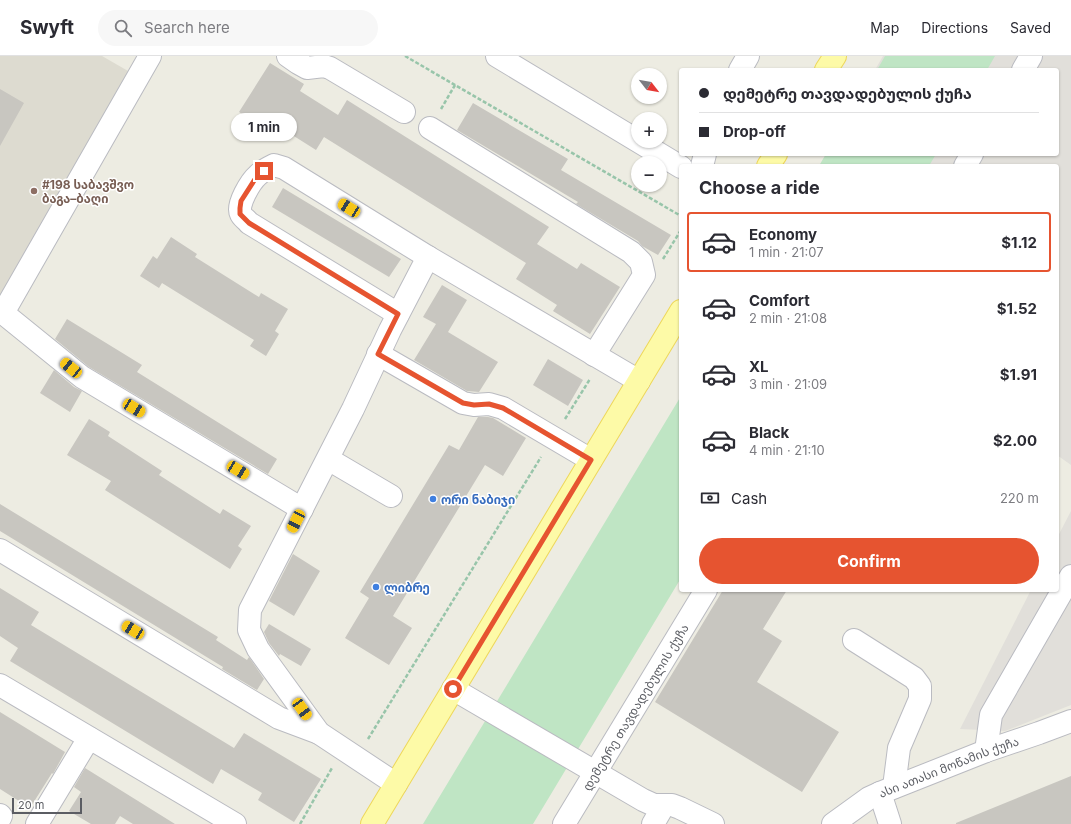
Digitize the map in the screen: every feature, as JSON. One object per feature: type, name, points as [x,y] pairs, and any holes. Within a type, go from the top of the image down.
[{"type":"main road","points":[[827,68],[835,56]]},
{"type":"main road","points":[[372,824],[679,314]]},
{"type":"street","points":[[150,56],[2,310],[82,377],[302,509]]},
{"type":"street","points":[[288,56],[307,68],[324,66],[330,68],[404,112]]},
{"type":"street","points":[[497,56],[679,166]]},
{"type":"street","points":[[741,68],[748,56]]},
{"type":"street","points":[[1024,68],[1031,56]]},
{"type":"street","points":[[430,128],[631,252],[641,262],[644,275],[598,357]]},
{"type":"street","points":[[398,314],[249,223],[240,214],[241,201],[257,176],[274,165],[284,168],[428,257],[639,381]]},
{"type":"street","points":[[319,733],[258,649],[249,630],[250,610],[328,459],[378,354],[428,257]]},
{"type":"street","points":[[378,354],[463,403],[474,405],[489,404],[503,408],[591,460]]},
{"type":"street","points":[[328,459],[391,496]]},
{"type":"street","points":[[0,550],[279,718],[319,733],[396,784]]},
{"type":"street","points":[[986,751],[991,715],[1071,576]]},
{"type":"street","name":"დემეტრე თავდადებულის ქუჩა","points":[[564,824],[705,592]]},
{"type":"street","points":[[854,640],[914,678],[920,686],[920,699],[899,748],[887,790],[890,824]]},
{"type":"street","points":[[0,685],[235,824]]},
{"type":"street","points":[[453,689],[654,805],[672,805],[713,824]]},
{"type":"street","name":"ასი ათასი მოწამის ქუჩა","points":[[833,824],[868,798],[986,751],[1071,721]]},
{"type":"street","points":[[37,824],[89,738]]},
{"type":"street","points":[[653,824],[664,805]]},
{"type":"path","points":[[405,56],[679,215]]},
{"type":"path","points":[[430,128],[455,85]]},
{"type":"path","points":[[660,264],[679,233]]},
{"type":"path","points":[[300,824],[334,765],[356,758],[553,438],[598,357]]},
{"type":"shaded area","name":"#198 საბავშვო ბაგა–ბაღი","points":[[0,56],[102,56],[135,75],[0,306]]},
{"type":"shaded area","points":[[883,56],[1071,56],[1071,465],[1059,456],[1059,164],[820,164],[825,156],[1059,156],[1059,68],[876,68]]},
{"type":"shaded area","points":[[1071,511],[1071,705],[1005,731],[960,729],[1030,592],[1059,592],[1059,534]]},
{"type":"green space","points":[[885,56],[995,56],[988,68],[878,68]]},
{"type":"green space","points":[[825,156],[935,156],[930,164],[820,164]]},
{"type":"green space","points":[[679,399],[679,581],[533,824],[423,824]]},
{"type":"building","points":[[270,63],[304,84],[300,91],[338,115],[347,100],[549,227],[537,244],[577,269],[581,263],[620,287],[590,334],[553,311],[557,305],[516,279],[526,263],[324,137],[316,150],[278,126],[274,134],[239,112]]},
{"type":"building","points":[[0,89],[24,103],[0,146]]},
{"type":"building","points":[[473,103],[568,159],[561,170],[671,235],[658,255],[642,246],[638,241],[576,204],[578,202],[457,130]]},
{"type":"building","points":[[283,188],[401,259],[389,277],[272,207]]},
{"type":"building","points":[[171,237],[197,254],[195,257],[259,297],[261,293],[288,309],[275,331],[279,334],[266,356],[250,346],[254,340],[162,283],[159,288],[140,276],[153,256],[157,259]]},
{"type":"building","points":[[442,285],[467,300],[448,332],[498,362],[479,392],[467,391],[414,360],[436,324],[423,317]]},
{"type":"building","points":[[67,319],[142,365],[137,372],[277,459],[268,474],[89,367],[55,339]]},
{"type":"building","points":[[548,359],[583,380],[568,406],[533,385]]},
{"type":"building","points":[[54,370],[74,387],[82,391],[70,412],[40,393]]},
{"type":"building","points":[[478,417],[493,418],[526,438],[503,476],[485,465],[393,616],[412,628],[389,665],[345,638],[369,598],[360,592],[449,445],[459,450]]},
{"type":"building","points":[[89,419],[110,432],[108,436],[162,471],[159,475],[220,514],[223,509],[251,526],[238,546],[242,549],[230,569],[105,490],[111,481],[67,455]]},
{"type":"building","points":[[0,504],[218,637],[216,640],[247,660],[249,657],[264,679],[257,690],[222,669],[223,667],[0,531]]},
{"type":"building","points":[[293,554],[320,571],[294,616],[269,601]]},
{"type":"building","points":[[0,588],[39,612],[31,625],[234,748],[244,733],[321,779],[294,822],[258,800],[262,793],[221,769],[213,784],[10,661],[18,648],[0,636]]},
{"type":"building","points":[[722,592],[786,592],[763,629],[782,641],[757,682],[839,732],[802,792],[655,702]]},
{"type":"building","points":[[269,624],[311,649],[301,666],[280,654],[279,656],[269,643],[264,632]]},
{"type":"building","points":[[0,712],[65,752],[53,774],[52,773],[30,808],[0,789]]},
{"type":"building","points":[[85,768],[175,824],[133,824],[120,816],[115,824],[91,824],[69,811],[81,792],[74,787]]},
{"type":"building","points":[[1071,776],[1071,824],[956,824],[956,823]]},
{"type":"place","name":"#198 საბავშვო ბაგა–ბაღი","points":[[34,191]]},
{"type":"place","name":"ორი ნაბიჯი","points":[[433,499]]},
{"type":"place","name":"ლიბრე","points":[[376,587]]},
{"type":"route","points":[[264,171],[257,176],[241,201],[240,214],[249,223],[398,314],[378,354],[463,403],[474,405],[489,404],[503,408],[591,460],[453,689]]}]
